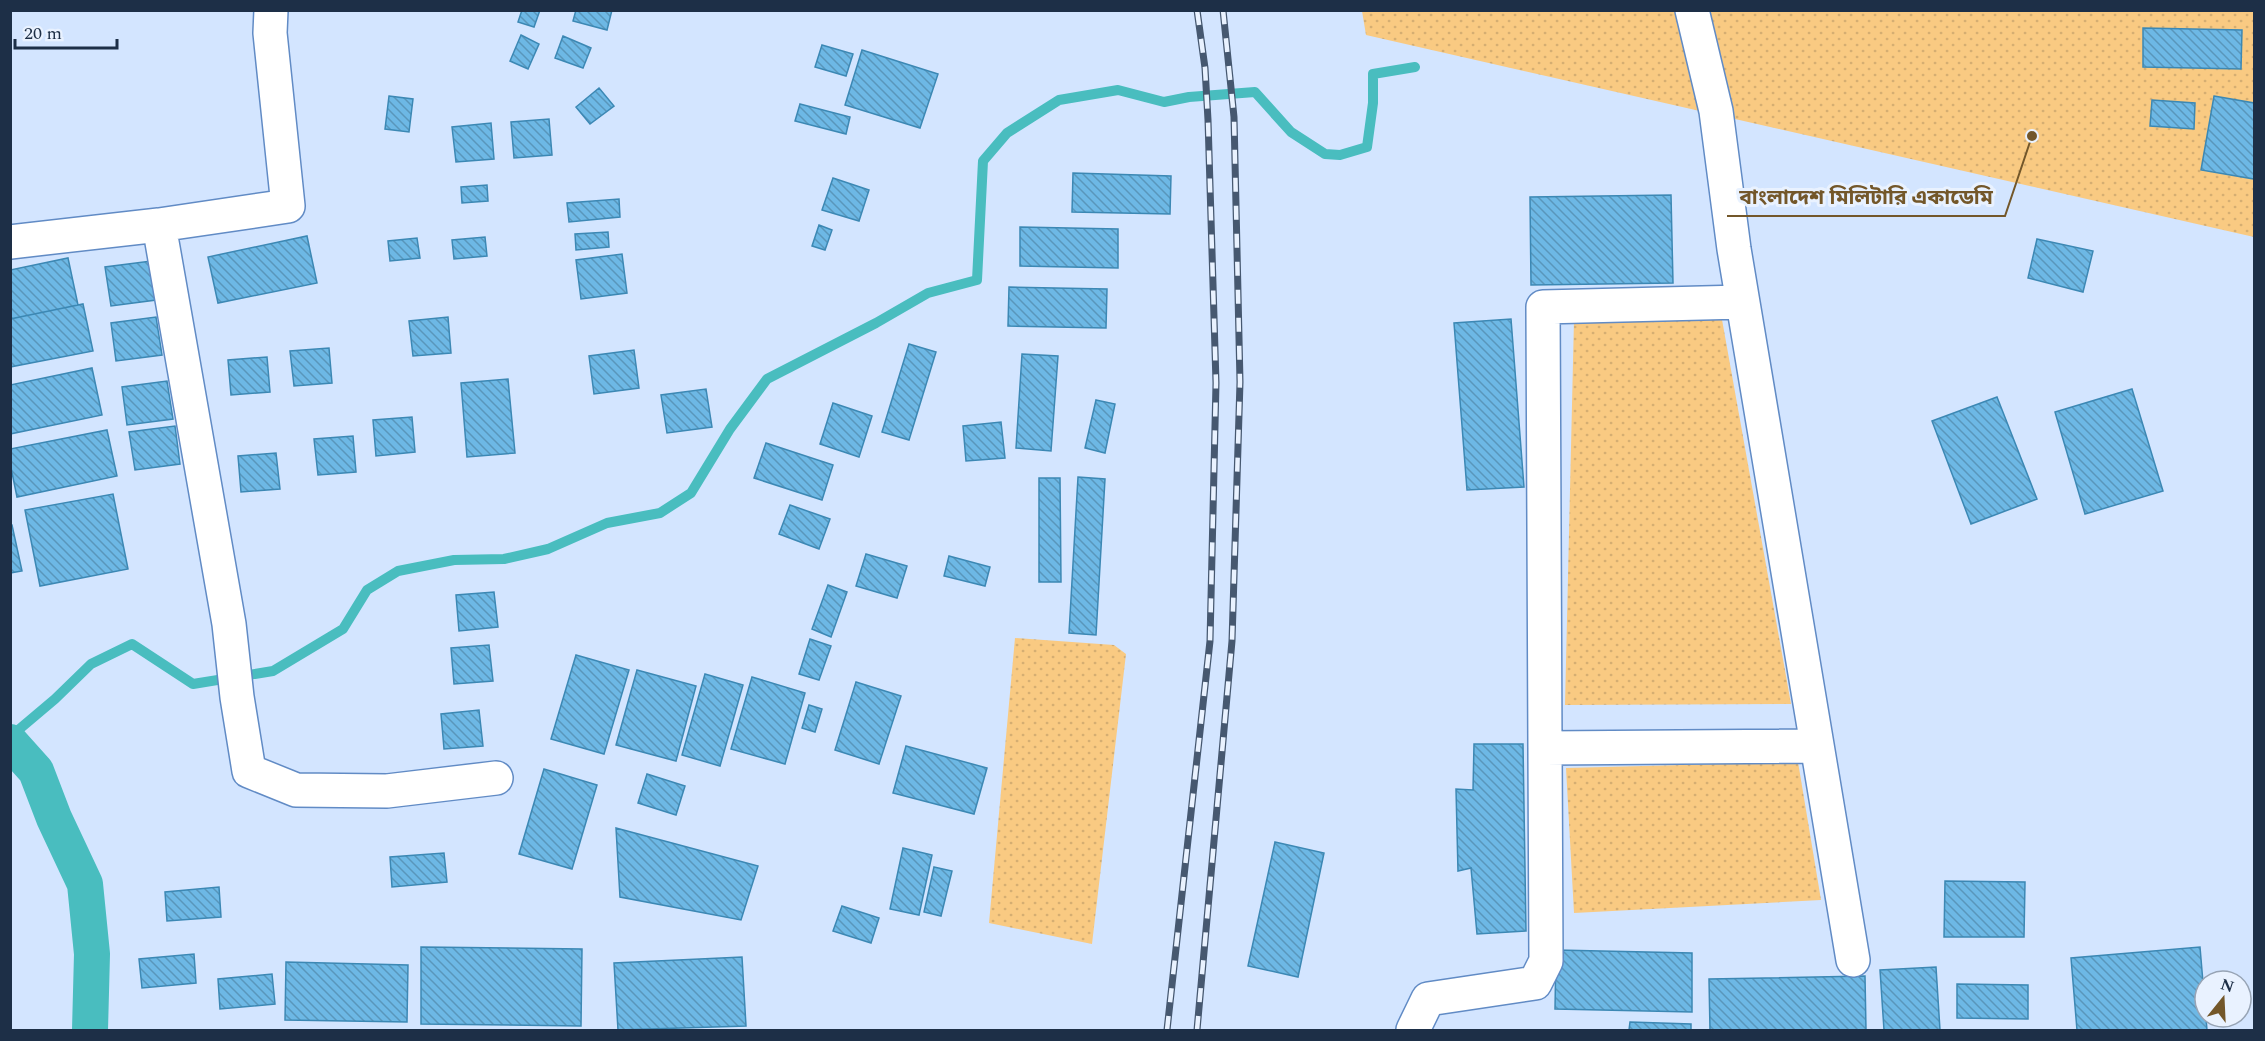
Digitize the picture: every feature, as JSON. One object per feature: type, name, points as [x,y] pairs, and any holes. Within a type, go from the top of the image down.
[{"type":"street","points":[[10,242],[159,225],[288,206],[288,188],[270,33],[271,10]]},
{"type":"street","points":[[1692,10],[1716,111],[1742,302],[1853,960]]},
{"type":"street","points":[[159,225],[230,624],[237,697],[249,771],[296,790],[387,791],[496,778]]},
{"type":"street","points":[[1413,1030],[1428,999],[1535,983],[1546,961],[1543,308],[1742,302]]},
{"type":"street","points":[[1545,748],[1817,746]]},
{"type":"shaded area","points":[[1362,11],[2254,11],[2254,237],[1366,35]]},
{"type":"shaded area","points":[[1721,314],[1791,704],[1565,705],[1574,319]]},
{"type":"shaded area","points":[[1015,638],[1114,645],[1126,654],[1092,944],[989,923]]},
{"type":"shaded area","points":[[1798,762],[1821,900],[1574,913],[1566,768]]},
{"type":"building","points":[[522,10],[540,10],[534,27],[518,22]]},
{"type":"building","points":[[576,10],[612,10],[607,30],[573,21]]},
{"type":"building","points":[[2143,28],[2242,30],[2241,69],[2143,67]]},
{"type":"building","points":[[521,35],[539,44],[528,69],[510,61]]},
{"type":"building","points":[[563,36],[591,48],[583,68],[555,58]]},
{"type":"building","points":[[822,45],[853,54],[846,76],[815,67]]},
{"type":"building","points":[[862,50],[938,74],[920,128],[845,105]]},
{"type":"building","points":[[599,88],[614,106],[590,124],[576,107]]},
{"type":"building","points":[[389,96],[413,99],[409,132],[385,129]]},
{"type":"building","points":[[2214,96],[2254,103],[2254,179],[2201,170]]},
{"type":"building","points":[[2152,100],[2195,103],[2194,129],[2150,126]]},
{"type":"building","points":[[800,104],[850,117],[846,134],[795,121]]},
{"type":"building","points":[[549,119],[552,155],[514,158],[511,122]]},
{"type":"building","points":[[491,123],[494,159],[456,162],[452,127]]},
{"type":"building","points":[[1073,173],[1171,176],[1170,214],[1072,212]]},
{"type":"building","points":[[833,178],[869,190],[859,221],[822,210]]},
{"type":"building","points":[[487,185],[488,201],[462,203],[461,187]]},
{"type":"building","points":[[1671,195],[1673,283],[1531,285],[1530,197]]},
{"type":"building","points":[[619,199],[620,217],[569,222],[567,203]]},
{"type":"building","points":[[819,225],[832,230],[825,250],[812,246]]},
{"type":"building","points":[[1020,227],[1118,229],[1118,268],[1020,266]]},
{"type":"building","points":[[608,232],[609,247],[576,250],[575,234]]},
{"type":"building","points":[[307,236],[317,283],[218,303],[208,257]]},
{"type":"building","points":[[485,237],[487,256],[454,259],[452,240]]},
{"type":"building","points":[[417,238],[420,258],[390,261],[388,241]]},
{"type":"building","points":[[2037,239],[2093,251],[2083,292],[2028,278]]},
{"type":"building","points":[[622,254],[627,293],[581,299],[576,260]]},
{"type":"building","points":[[68,258],[78,305],[10,319],[10,270]]},
{"type":"building","points":[[151,261],[156,300],[111,306],[105,267]]},
{"type":"building","points":[[1009,287],[1107,289],[1106,328],[1008,326]]},
{"type":"building","points":[[83,304],[93,351],[10,367],[10,319]]},
{"type":"building","points":[[156,317],[162,355],[116,361],[111,323]]},
{"type":"building","points":[[448,317],[451,353],[413,356],[409,321]]},
{"type":"building","points":[[1511,319],[1524,487],[1467,490],[1454,323]]},
{"type":"building","points":[[909,344],[936,352],[909,440],[882,432]]},
{"type":"building","points":[[329,348],[332,383],[294,386],[290,351]]},
{"type":"building","points":[[634,350],[639,388],[594,394],[589,356]]},
{"type":"building","points":[[1022,354],[1058,356],[1051,451],[1016,448]]},
{"type":"building","points":[[267,357],[270,392],[231,395],[228,360]]},
{"type":"building","points":[[92,368],[102,415],[10,434],[10,385]]},
{"type":"building","points":[[508,379],[515,453],[467,457],[461,383]]},
{"type":"building","points":[[167,381],[173,419],[127,425],[122,387]]},
{"type":"building","points":[[706,389],[712,427],[667,433],[661,395]]},
{"type":"building","points":[[2132,389],[2163,491],[2085,514],[2055,412]]},
{"type":"building","points":[[1997,397],[2037,499],[1971,524],[1932,421]]},
{"type":"building","points":[[1096,400],[1115,404],[1105,453],[1085,448]]},
{"type":"building","points":[[833,403],[872,416],[859,457],[820,444]]},
{"type":"building","points":[[412,417],[415,452],[376,456],[373,420]]},
{"type":"building","points":[[1001,422],[1005,458],[966,461],[963,426]]},
{"type":"building","points":[[175,426],[180,464],[135,470],[129,432]]},
{"type":"building","points":[[107,430],[117,476],[17,497],[10,463],[10,449]]},
{"type":"building","points":[[353,436],[356,472],[318,475],[314,439]]},
{"type":"building","points":[[766,443],[833,465],[822,500],[754,478]]},
{"type":"building","points":[[276,453],[280,489],[241,492],[238,456]]},
{"type":"building","points":[[1078,477],[1105,479],[1096,635],[1069,633]]},
{"type":"building","points":[[1039,478],[1060,478],[1061,582],[1039,582]]},
{"type":"building","points":[[113,494],[128,569],[40,586],[25,510]]},
{"type":"building","points":[[790,505],[830,519],[819,549],[779,534]]},
{"type":"building","points":[[10,525],[12,525],[22,571],[10,573]]},
{"type":"building","points":[[866,554],[907,566],[897,598],[856,586]]},
{"type":"building","points":[[949,556],[990,567],[985,586],[944,576]]},
{"type":"building","points":[[828,585],[847,592],[831,637],[812,629]]},
{"type":"building","points":[[494,592],[498,627],[459,631],[456,595]]},
{"type":"building","points":[[810,639],[831,646],[819,680],[799,674]]},
{"type":"building","points":[[489,645],[493,681],[454,684],[451,648]]},
{"type":"building","points":[[576,655],[629,670],[604,754],[551,739]]},
{"type":"building","points":[[637,670],[696,686],[676,761],[616,745]]},
{"type":"building","points":[[705,674],[743,685],[720,766],[682,755]]},
{"type":"building","points":[[752,677],[805,693],[785,764],[731,749]]},
{"type":"building","points":[[856,682],[901,696],[879,764],[835,750]]},
{"type":"building","points":[[809,705],[822,709],[815,732],[802,728]]},
{"type":"building","points":[[479,710],[483,746],[444,749],[441,714]]},
{"type":"building","points":[[1474,744],[1523,744],[1526,931],[1477,934],[1471,868],[1458,871],[1456,789],[1473,790]]},
{"type":"building","points":[[906,746],[987,768],[974,814],[893,793]]},
{"type":"building","points":[[544,769],[597,785],[572,869],[519,854]]},
{"type":"building","points":[[647,774],[685,786],[676,815],[638,803]]},
{"type":"building","points":[[616,828],[758,866],[741,920],[620,897]]},
{"type":"building","points":[[1275,842],[1324,853],[1298,977],[1248,966]]},
{"type":"building","points":[[903,848],[932,855],[919,915],[890,909]]},
{"type":"building","points":[[444,853],[447,882],[392,887],[390,857]]},
{"type":"building","points":[[934,867],[952,871],[941,916],[924,912]]},
{"type":"building","points":[[1945,881],[2025,882],[2024,937],[1944,937]]},
{"type":"building","points":[[219,887],[221,917],[167,921],[165,892]]},
{"type":"building","points":[[842,906],[879,918],[871,943],[833,931]]},
{"type":"building","points":[[421,947],[582,949],[581,1026],[421,1024]]},
{"type":"building","points":[[2200,947],[2202,969],[2193,969],[2193,1029],[2207,1030],[2077,1030],[2071,958]]},
{"type":"building","points":[[1556,950],[1692,953],[1692,1012],[1555,1009]]},
{"type":"building","points":[[194,954],[196,983],[142,988],[139,959]]},
{"type":"building","points":[[742,957],[746,1026],[618,1030],[614,963]]},
{"type":"building","points":[[286,962],[408,965],[407,1022],[285,1020]]},
{"type":"building","points":[[1936,967],[1940,1030],[1884,1030],[1880,970]]},
{"type":"building","points":[[272,974],[275,1004],[220,1009],[218,979]]},
{"type":"building","points":[[1865,976],[1866,1030],[1710,1030],[1709,979]]},
{"type":"building","points":[[1957,984],[2028,985],[2028,1019],[1957,1018]]},
{"type":"building","points":[[1630,1022],[1691,1024],[1691,1030],[1629,1030]]},
{"type":"waterway","points":[[10,737],[55,699],[91,664],[132,644],[193,684],[273,671],[343,629],[367,590],[398,571],[454,560],[504,559],[548,549],[607,523],[660,513],[691,493],[730,429],[767,379],[876,323],[928,293],[977,280],[983,161],[1007,133],[1059,100],[1118,90],[1164,102],[1189,97],[1255,92],[1291,132],[1325,154],[1340,155],[1367,147],[1373,103],[1373,74],[1415,67]]},
{"type":"waterway","points":[[10,742],[36,771],[54,818],[85,884],[92,954],[90,1030]]},
{"type":"railway","points":[[1167,1030],[1210,641],[1216,383],[1208,120],[1205,68],[1197,10]]},
{"type":"railway","points":[[1197,1030],[1232,641],[1240,382],[1234,117],[1223,10]]},
{"type":"place","name":"বাংলাদেশ মিলিটারি একাডেমি","points":[[2032,136]]}]
